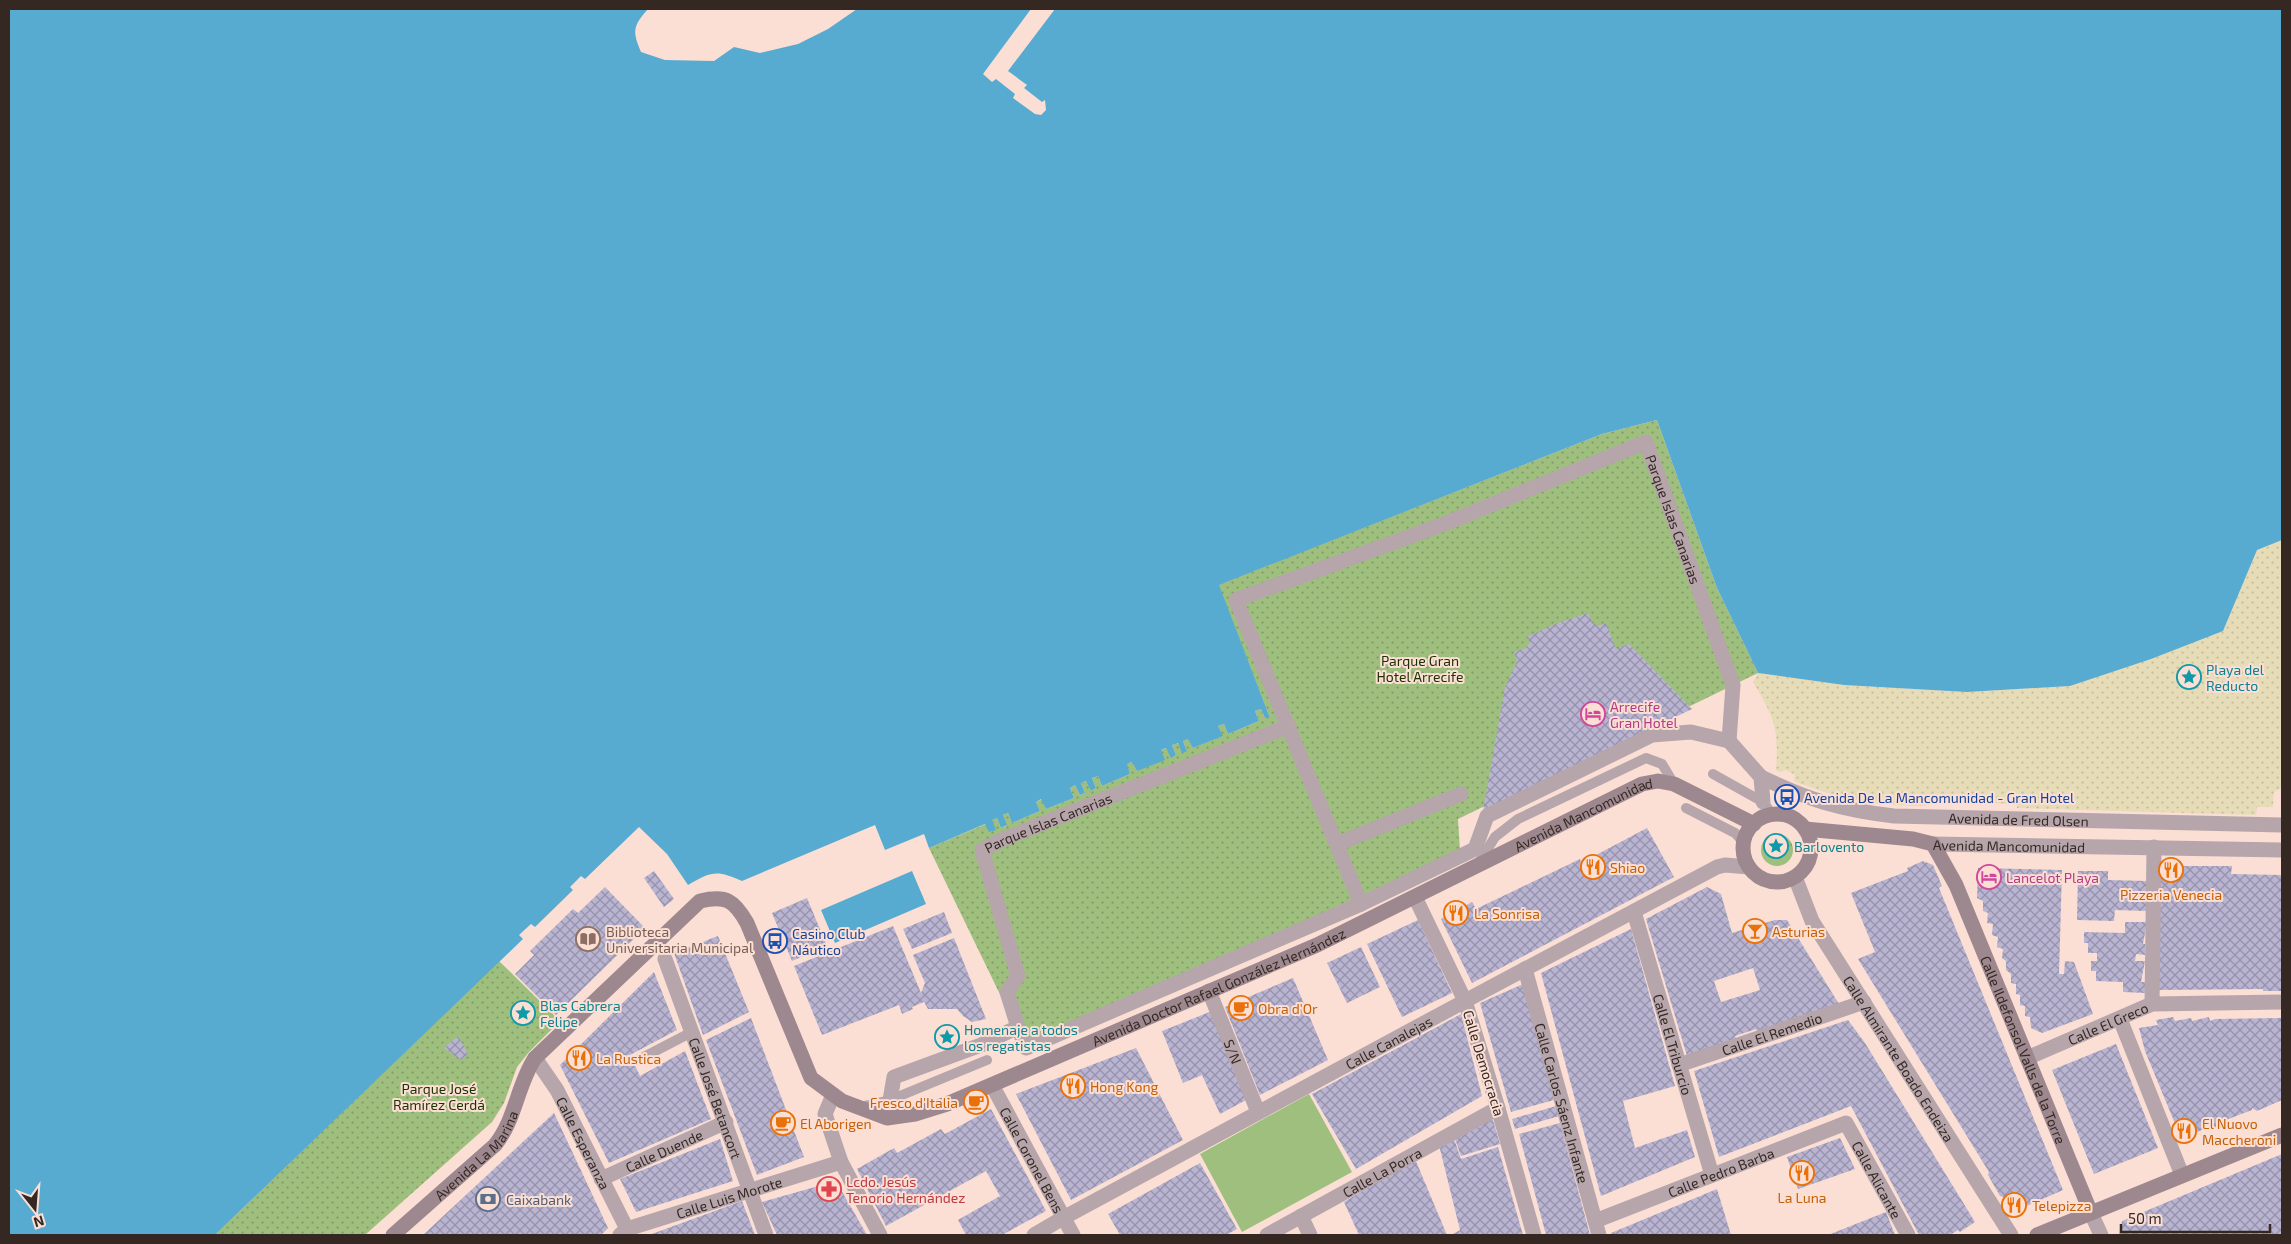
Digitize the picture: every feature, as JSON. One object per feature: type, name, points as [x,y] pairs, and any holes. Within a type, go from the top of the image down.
[{"type":"main road","name":"Avenida Mancomunidad","points":[[1415,897],[1642,784],[1658,781],[1674,784],[1754,824]]},
{"type":"main road","points":[[1773,815],[1787,816],[1797,820],[1805,828],[1810,839],[1809,859],[1805,868],[1795,877],[1784,881],[1766,880],[1749,867],[1745,859],[1744,843],[1747,832],[1763,817],[1773,815]]},
{"type":"main road","name":"Avenida Mancomunidad","points":[[1805,828],[1913,839],[1933,844]]},
{"type":"main road","name":"Calle Ildefonsol Valls de la Torre","points":[[1933,844],[1956,885],[2091,1212]]},
{"type":"main road","name":"Avenida Doctor Rafael González Hernández","points":[[535,1058],[700,901],[716,897],[730,901],[740,910],[747,922],[811,1078],[832,1095],[887,1118],[916,1114],[992,1085],[1317,945],[1415,897]]},
{"type":"main road","name":"Avenida La Marina","points":[[393,1235],[495,1145],[506,1132],[522,1080],[535,1058]]},
{"type":"main road","points":[[2037,1235],[2282,1135]]},
{"type":"street","name":"Parque Islas Canarias","points":[[1288,726],[1004,839],[982,850],[1018,976],[1007,992],[1026,1048],[1362,904],[1475,848],[1487,816],[1652,734],[1691,732],[1729,742],[1733,685],[1646,442],[1444,524],[1236,600],[1362,904]]},
{"type":"street","points":[[1729,742],[1761,777],[1763,802]]},
{"type":"street","name":"Avenida de Fred Olsen","points":[[1761,777],[1794,793],[1826,804],[1860,812],[1894,816],[2282,825]]},
{"type":"street","points":[[1337,844],[1461,794]]},
{"type":"street","name":"Avenida Mancomunidad","points":[[1933,844],[2282,850]]},
{"type":"street","points":[[2152,1004],[2154,847]]},
{"type":"street","name":"Calle Canalejas","points":[[1034,1235],[1464,1000],[1717,867],[1726,865],[1749,867]]},
{"type":"street","name":"Calle Almirante Boado Endeiza","points":[[1795,877],[1812,921],[2011,1235]]},
{"type":"street","name":"Calle Democracia","points":[[1415,897],[1464,1000],[1498,1108],[1534,1235]]},
{"type":"street","name":"Calle El Triburcio","points":[[1634,912],[1712,1176]]},
{"type":"street","name":"Calle José Betancort","points":[[666,959],[766,1235]]},
{"type":"street","name":"Calle Carlos Sáenz Infante","points":[[1525,969],[1597,1228]]},
{"type":"street","name":"S/N","points":[[1209,991],[1258,1112]]},
{"type":"street","name":"Calle El Remedio","points":[[1678,1064],[1864,1002]]},
{"type":"street","name":"Calle El Greco","points":[[2027,1058],[2152,1004],[2282,1002]]},
{"type":"street","points":[[2120,1019],[2182,1175]]},
{"type":"street","points":[[890,1100],[894,1077],[981,1045],[1018,1027]]},
{"type":"street","name":"Calle Esperanza","points":[[535,1058],[557,1090],[601,1179],[624,1232]]},
{"type":"street","name":"Calle Coronel Bens","points":[[992,1085],[1073,1235]]},
{"type":"street","points":[[832,1095],[825,1114],[841,1162],[880,1235]]},
{"type":"street","name":"Calle La Porra","points":[[1267,1235],[1498,1108]]},
{"type":"street","name":"Calle Duende","points":[[601,1179],[726,1122]]},
{"type":"street","name":"Calle Pedro Barba","points":[[1597,1228],[1712,1176],[1846,1123]]},
{"type":"street","name":"Calle Alicante","points":[[1846,1123],[1908,1235]]},
{"type":"street","name":"Calle Luis Morote","points":[[624,1232],[841,1162]]},
{"type":"street","points":[[2091,1212],[2101,1235]]},
{"type":"street","points":[[1301,1216],[1310,1235]]},
{"type":"lane","points":[[1476,866],[1495,837],[1518,819],[1646,758],[1662,764],[1674,784]]},
{"type":"lane","points":[[1713,774],[1763,802],[1773,815]]},
{"type":"lane","points":[[1686,808],[1736,833],[1744,843]]},
{"type":"lane","points":[[638,1060],[692,1032]]},
{"type":"lane","points":[[855,1106],[890,1100],[987,1060]]},
{"type":"green space","name":"Parque Gran Hotel Arrecife","points":[[1657,420],[1717,588],[1758,673],[1458,819],[1460,851],[1026,1048],[929,848],[986,824],[995,830],[991,820],[997,818],[1001,828],[1006,826],[1003,815],[1008,813],[1012,823],[1040,811],[1036,802],[1042,799],[1046,809],[1074,798],[1070,788],[1075,785],[1080,795],[1085,793],[1081,783],[1087,781],[1091,791],[1096,788],[1092,778],[1098,776],[1102,786],[1130,774],[1126,764],[1133,762],[1137,771],[1161,750],[1167,748],[1171,757],[1176,755],[1172,745],[1177,743],[1187,751],[1183,741],[1189,738],[1193,748],[1222,736],[1218,726],[1224,724],[1228,734],[1259,721],[1255,711],[1261,709],[1265,718],[1270,718],[1218,585],[1602,434]]},
{"type":"green space","points":[[1777,834],[1783,835],[1788,839],[1792,844],[1792,856],[1788,861],[1783,865],[1777,866],[1771,865],[1766,861],[1762,856],[1761,850],[1762,844],[1766,839],[1771,835]]},
{"type":"green space","name":"Parque José Ramírez Cerdá","points":[[499,961],[560,1021],[517,1067],[504,1103],[492,1122],[365,1235],[215,1235]]},
{"type":"green space","points":[[1309,1094],[1352,1172],[1242,1232],[1200,1154]]},
{"type":"sand","name":"Playa del Reducto","points":[[2282,540],[2282,788],[2274,792],[2273,807],[2257,807],[2256,815],[2017,808],[2017,804],[1927,801],[1926,806],[1890,805],[1859,801],[1827,793],[1794,781],[1795,775],[1786,770],[1780,772],[1776,770],[1776,733],[1766,705],[1753,682],[1758,673],[1844,685],[1967,692],[2070,686],[2223,631],[2257,550]]},
{"type":"water","points":[[9,9],[648,9],[639,20],[635,34],[641,52],[665,60],[714,61],[734,47],[760,53],[798,44],[828,29],[857,9],[1031,9],[983,74],[992,82],[996,79],[1015,94],[1013,98],[1035,114],[1041,115],[1046,110],[1045,100],[1042,102],[1024,88],[1027,85],[1008,71],[1055,9],[2282,9],[2282,540],[2257,550],[2223,631],[2151,659],[2070,686],[1967,692],[1844,685],[1758,673],[1717,588],[1657,420],[1602,434],[1219,585],[1270,718],[1265,718],[1261,709],[1255,711],[1259,721],[1228,734],[1224,724],[1218,726],[1223,736],[1193,748],[1188,739],[1183,741],[1187,751],[1182,753],[1178,743],[1172,745],[1176,755],[1171,758],[1166,748],[1161,750],[1165,760],[1137,771],[1132,762],[1127,764],[1130,774],[1102,786],[1098,776],[1092,778],[1096,788],[1091,791],[1086,781],[1081,783],[1085,793],[1080,795],[1075,785],[1070,788],[1074,798],[1046,809],[1041,799],[1036,802],[1040,811],[1012,823],[1008,813],[1003,815],[1007,825],[1001,828],[997,818],[992,820],[996,830],[989,832],[985,824],[929,848],[924,834],[885,850],[875,825],[742,881],[726,875],[715,874],[703,877],[688,885],[667,854],[639,827],[585,879],[581,876],[570,887],[573,890],[535,927],[531,924],[519,935],[523,939],[215,1235],[9,1235]]},
{"type":"water","points":[[912,871],[926,904],[835,943],[821,910]]},
{"type":"building","points":[[1588,613],[1592,622],[1598,626],[1606,623],[1616,649],[1629,644],[1692,709],[1483,811],[1505,687],[1517,662],[1514,652],[1526,648],[1530,643],[1527,637],[1558,623]]},
{"type":"building","points":[[1647,828],[1674,877],[1472,983],[1441,919],[1472,902],[1476,909],[1580,859],[1581,863]]},
{"type":"building","points":[[1923,861],[1933,865],[1942,886],[1939,888],[2063,1190],[2013,1212],[2004,1197],[2000,1196],[1988,1175],[1989,1172],[1858,959],[1875,952],[1851,893],[1908,871],[1907,868]]},
{"type":"building","points":[[2159,866],[2232,866],[2231,874],[2282,875],[2282,991],[2263,991],[2263,989],[2159,990]]},
{"type":"building","points":[[1978,868],[2062,870],[2059,974],[2064,974],[2065,961],[2074,962],[2093,1014],[2042,1033],[2031,1028],[2030,1017],[2025,1016],[2025,1006],[2020,1005],[2020,995],[2016,994],[2016,984],[2011,983],[2011,974],[2006,970],[2006,961],[2002,958],[2003,949],[1997,947],[1998,937],[1992,935],[1993,924],[1987,923],[1988,913],[1983,911],[1983,901],[1977,898]]},
{"type":"building","points":[[654,871],[674,899],[664,907],[644,878]]},
{"type":"building","points":[[2078,871],[2108,871],[2108,880],[2147,881],[2146,911],[2115,910],[2114,921],[2077,920]]},
{"type":"building","name":"Biblioteca Universitaria Municipal","points":[[605,887],[645,928],[556,1015],[515,974],[534,955],[530,951],[573,909],[578,913]]},
{"type":"building","points":[[1707,887],[1721,894],[1732,933],[1775,920],[1787,920],[1839,1004],[1758,1034],[1756,1029],[1735,1036],[1737,1041],[1687,1056],[1646,919]],"holes":[[[1753,968],[1760,990],[1721,1002],[1714,981]]]},
{"type":"building","points":[[807,898],[827,946],[792,961],[772,913]]},
{"type":"building","points":[[944,912],[952,933],[912,949],[903,929]]},
{"type":"building","points":[[1418,920],[1452,993],[1402,1017],[1367,944]]},
{"type":"building","points":[[2125,922],[2147,922],[2143,944],[2145,944],[2145,955],[2136,954],[2135,961],[2145,961],[2141,982],[2145,982],[2145,993],[2123,992],[2123,982],[2096,981],[2096,971],[2091,971],[2091,961],[2097,961],[2097,953],[2088,953],[2088,943],[2084,943],[2084,932],[2125,933]]},
{"type":"building","points":[[893,926],[921,993],[925,983],[913,955],[954,938],[986,1019],[972,1022],[957,1009],[928,1009],[924,1002],[902,1014],[899,1005],[822,1035],[794,966]]},
{"type":"building","points":[[1631,929],[1675,1086],[1623,1101],[1635,1148],[1687,1130],[1695,1157],[1601,1196],[1541,973]]},
{"type":"building","points":[[718,936],[749,1012],[703,1035],[674,953]]},
{"type":"building","points":[[1361,947],[1380,987],[1347,1003],[1327,963]]},
{"type":"building","points":[[654,972],[677,1030],[630,1055],[640,1076],[685,1051],[711,1119],[609,1163],[560,1065]]},
{"type":"building","points":[[1293,978],[1328,1060],[1260,1095],[1225,1007]]},
{"type":"building","points":[[1523,984],[1554,1100],[1511,1112],[1480,1003]]},
{"type":"building","points":[[1212,1011],[1248,1099],[1220,1114],[1202,1075],[1183,1083],[1162,1031]]},
{"type":"building","points":[[1461,1014],[1482,1096],[1356,1169],[1312,1094]]},
{"type":"building","points":[[2173,1017],[2175,1021],[2191,1018],[2192,1021],[2209,1017],[2210,1021],[2215,1019],[2282,1018],[2282,1100],[2257,1111],[2252,1108],[2252,1110],[2223,1121],[2225,1125],[2208,1131],[2207,1128],[2181,1138],[2145,1051],[2139,1028],[2158,1025],[2156,1020]]},
{"type":"building","points":[[751,1018],[804,1157],[757,1175],[706,1040]]},
{"type":"building","points":[[1848,1020],[1865,1043],[1975,1222],[1960,1232],[1958,1230],[1950,1235],[1919,1235],[1851,1106],[1719,1157],[1694,1071]]},
{"type":"building","points":[[458,1036],[468,1054],[461,1060],[444,1048]]},
{"type":"building","points":[[2116,1044],[2158,1148],[2094,1174],[2052,1070]]},
{"type":"building","points":[[1136,1048],[1183,1140],[1071,1200],[1016,1094]]},
{"type":"building","points":[[1556,1106],[1559,1116],[1515,1129],[1512,1119]]},
{"type":"building","points":[[991,1109],[1046,1211],[1002,1235],[966,1235],[958,1220],[1000,1196],[986,1171],[886,1226],[857,1169],[894,1148],[897,1153],[941,1129],[945,1134]]},
{"type":"building","points":[[554,1113],[608,1228],[601,1235],[423,1235]]},
{"type":"building","points":[[1488,1118],[1493,1120],[1500,1144],[1461,1156],[1454,1136]]},
{"type":"building","points":[[1560,1123],[1590,1235],[1546,1235],[1519,1134]]},
{"type":"building","points":[[1453,1136],[1461,1159],[1498,1147],[1523,1235],[1451,1235],[1460,1230],[1439,1145]]},
{"type":"building","points":[[1840,1138],[1855,1169],[1798,1189],[1787,1157]]},
{"type":"building","points":[[720,1139],[733,1181],[636,1212],[620,1179]]},
{"type":"building","points":[[2282,1154],[2282,1235],[2119,1235],[2122,1221]]},
{"type":"building","points":[[1415,1159],[1447,1235],[1359,1235],[1344,1202]]},
{"type":"building","points":[[1200,1163],[1237,1229],[1226,1235],[1120,1235],[1108,1214]]},
{"type":"building","points":[[836,1181],[867,1235],[777,1235],[762,1202]]},
{"type":"building","points":[[1717,1189],[1731,1235],[1612,1235],[1611,1233]]},
{"type":"building","points":[[742,1201],[755,1235],[649,1235]]},
{"type":"building","points":[[1886,1212],[1895,1235],[1828,1235]]},
{"type":"place","name":"Playa del Reducto","points":[[2189,677]]},
{"type":"place","name":"Arrecife Gran Hotel","points":[[1593,714]]},
{"type":"place","name":"Avenida De La Mancomunidad - Gran Hotel","points":[[1787,797]]},
{"type":"place","name":"Barlovento","points":[[1776,846]]},
{"type":"place","name":"Shiao","points":[[1593,867]]},
{"type":"place","name":"Pizzeria Venecia","points":[[2171,870]]},
{"type":"place","name":"Lancelot Playa","points":[[1989,877]]},
{"type":"place","name":"La Sonrisa","points":[[1456,913]]},
{"type":"place","name":"Asturias","points":[[1755,931]]},
{"type":"place","name":"Biblioteca Universitaria Municipal","points":[[588,939]]},
{"type":"place","name":"Casino Club Náutico","points":[[775,941]]},
{"type":"place","name":"Obra d'Or","points":[[1241,1008]]},
{"type":"place","name":"Blas Cabrera Felipe","points":[[523,1013]]},
{"type":"place","name":"Homenaje a todos los regatistas","points":[[947,1037]]},
{"type":"place","name":"La Rustica","points":[[579,1058]]},
{"type":"place","name":"Hong Kong","points":[[1073,1086]]},
{"type":"place","name":"Fresco d'Italia","points":[[976,1102]]},
{"type":"place","name":"El Aborigen","points":[[783,1123]]},
{"type":"place","name":"El Nuovo Maccheroni","points":[[2184,1131]]},
{"type":"place","name":"La Luna","points":[[1802,1173]]},
{"type":"place","name":"Lcdo. Jesús Tenorio Hernández","points":[[829,1189]]},
{"type":"place","name":"Caixabank","points":[[488,1199]]},
{"type":"place","name":"Telepizza","points":[[2014,1205]]}]
